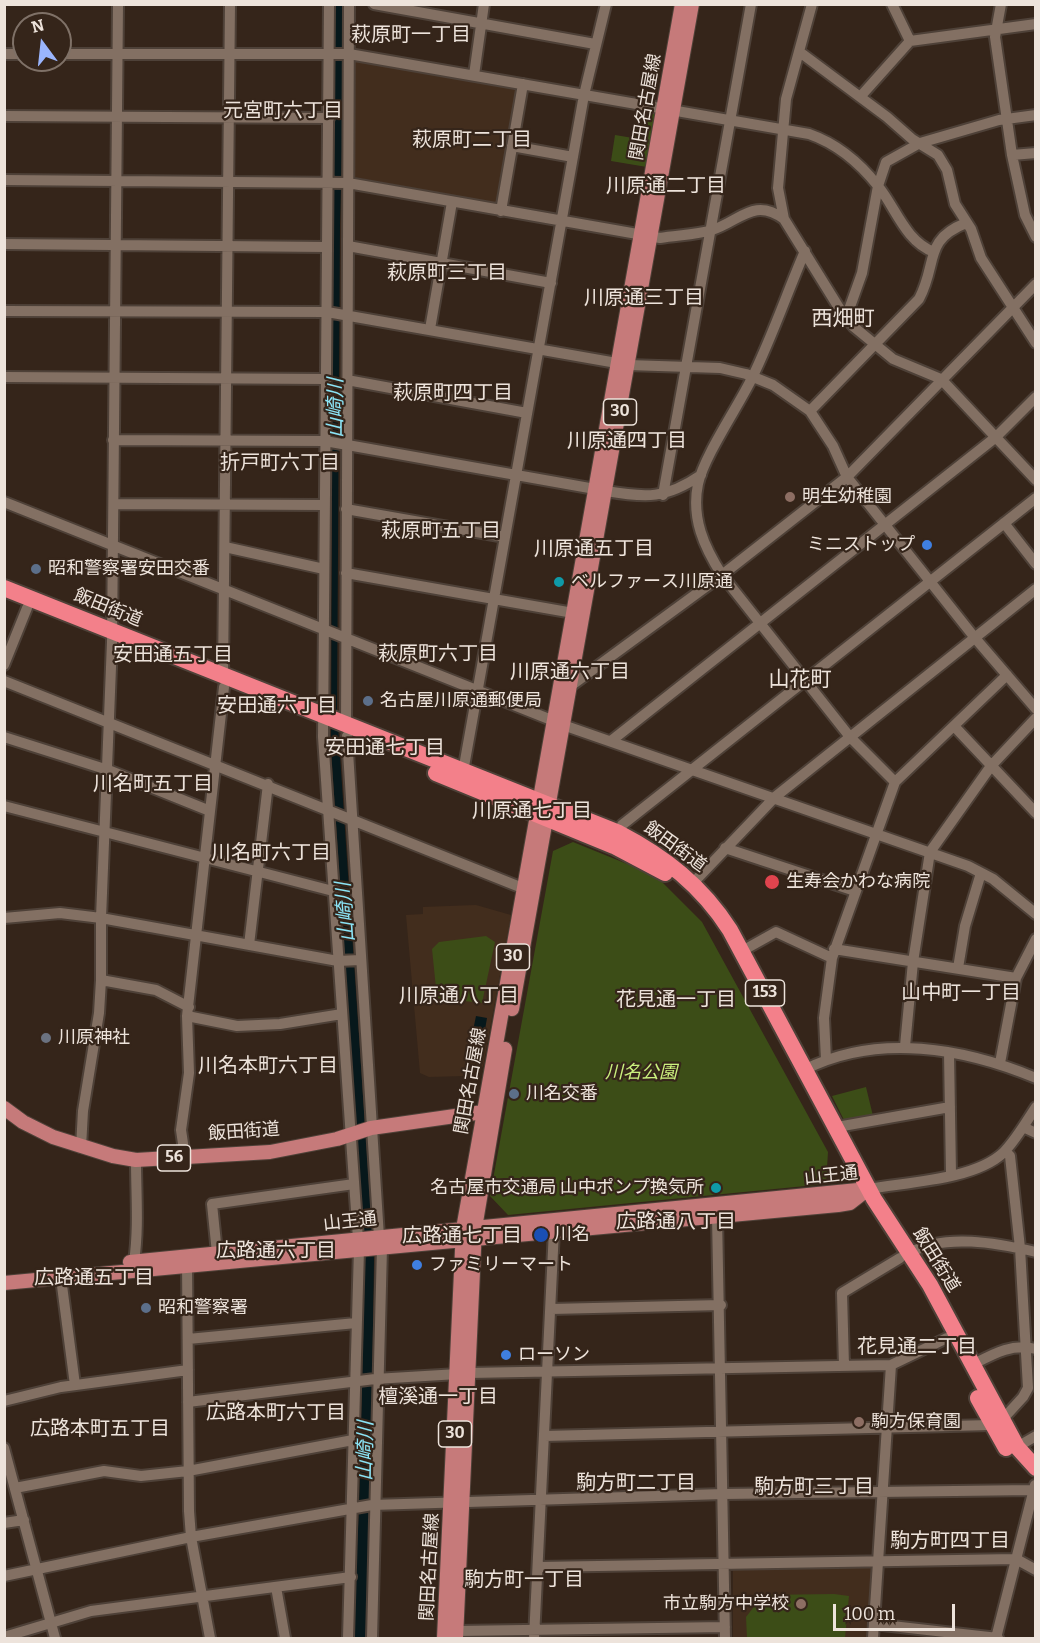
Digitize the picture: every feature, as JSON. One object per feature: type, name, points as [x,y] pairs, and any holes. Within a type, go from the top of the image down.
[{"type":"highway","name":"飯田街道","points":[[4,588],[112,637],[543,811],[650,849],[693,882],[717,909],[837,1127],[862,1192]]},
{"type":"highway","name":"飯田街道","points":[[4,599],[112,637]]},
{"type":"highway","name":"飯田街道","points":[[344,730],[463,772],[543,811]]},
{"type":"highway","name":"飯田街道","points":[[617,839],[674,879],[712,920],[862,1192],[944,1310],[972,1365],[1011,1456],[1034,1485]]},
{"type":"highway","name":"飯田街道","points":[[904,1255],[947,1338],[996,1422],[1035,1468]]},
{"type":"main road","name":"関田名古屋線","points":[[669,110],[682,4]]},
{"type":"main road","name":"関田名古屋線","points":[[489,1111],[669,110],[692,4]]},
{"type":"main road","name":"関田名古屋線","points":[[558,723],[572,685],[579,614]]},
{"type":"main road","name":"関田名古屋線","points":[[452,1636],[468,1234],[525,889],[543,811]]},
{"type":"main road","name":"飯田街道","points":[[4,1108],[32,1126],[81,1147],[136,1160],[270,1152],[337,1139],[370,1128],[489,1111]]},
{"type":"main road","name":"山王通","points":[[468,1234],[554,1230],[838,1205],[862,1192]]},
{"type":"main road","name":"山王通","points":[[4,1283],[61,1278],[187,1261],[862,1192]]},
{"type":"main road","name":"山王通","points":[[4,1274],[134,1262],[187,1261],[217,1252],[359,1244]]},
{"type":"street","points":[[81,1147],[83,1111],[99,1013],[108,770],[114,504],[118,4]]},
{"type":"street","points":[[185,1157],[181,1130],[189,1073],[188,1011],[224,682],[230,4]]},
{"type":"street","points":[[329,4],[324,722],[333,891],[359,1244],[348,1638]]},
{"type":"street","points":[[349,4],[344,730],[370,1128],[380,1242],[372,1638]]},
{"type":"street","points":[[374,4],[595,44]]},
{"type":"street","points":[[474,75],[484,4]]},
{"type":"street","points":[[463,772],[584,95],[606,4]]},
{"type":"street","points":[[663,495],[751,4]]},
{"type":"street","points":[[812,4],[801,53],[788,88],[782,130],[778,197],[784,219],[846,318],[893,360],[941,379],[1035,480]]},
{"type":"street","points":[[892,4],[910,41]]},
{"type":"street","points":[[1001,4],[995,30],[1012,155],[1025,215],[1035,237]]},
{"type":"street","points":[[860,97],[910,41],[1035,24]]},
{"type":"street","points":[[801,53],[938,155],[944,165],[955,204],[981,258],[1035,343]]},
{"type":"street","points":[[72,54],[349,54],[809,134],[843,149],[878,186],[911,236],[934,252]]},
{"type":"street","points":[[501,211],[523,84]]},
{"type":"street","points":[[846,318],[862,273],[878,186],[886,162],[920,143],[1008,118],[1035,115]]},
{"type":"street","points":[[4,116],[329,118]]},
{"type":"street","points":[[512,146],[573,157]]},
{"type":"street","points":[[1012,155],[1035,153]]},
{"type":"street","points":[[4,180],[348,183],[647,236],[711,230],[757,210],[775,212],[784,219]]},
{"type":"street","points":[[430,329],[452,202]]},
{"type":"street","points":[[810,411],[919,299],[929,277],[934,252],[944,234],[966,223]]},
{"type":"street","points":[[4,244],[326,247]]},
{"type":"street","points":[[348,246],[550,283]]},
{"type":"street","points":[[804,251],[753,377],[701,475],[697,498],[700,532],[706,550],[722,575],[850,737],[895,782]]},
{"type":"street","points":[[572,685],[722,575],[847,477],[1035,284]]},
{"type":"street","points":[[4,310],[327,312],[623,363],[720,368],[753,377],[782,390],[810,411],[833,446],[847,477],[975,638],[1035,709]]},
{"type":"street","points":[[4,377],[325,379]]},
{"type":"street","points":[[347,380],[527,413]]},
{"type":"street","points":[[612,741],[996,437],[1035,397]]},
{"type":"street","points":[[113,440],[345,444],[642,497],[663,495],[701,475]]},
{"type":"street","points":[[617,839],[622,825],[1035,498]]},
{"type":"street","points":[[4,502],[558,723],[930,852],[981,873],[1035,914]]},
{"type":"street","points":[[114,504],[325,505]]},
{"type":"street","points":[[346,508],[505,537]]},
{"type":"street","points":[[1004,523],[1035,564]]},
{"type":"street","points":[[225,547],[324,569]]},
{"type":"street","points":[[346,573],[579,614]]},
{"type":"street","points":[[693,882],[775,797],[1035,589]]},
{"type":"street","points":[[4,665],[27,608]]},
{"type":"street","points":[[826,1060],[824,1018],[833,954],[895,782],[1006,675]]},
{"type":"street","points":[[4,681],[268,784],[525,889]]},
{"type":"street","points":[[905,1046],[913,962],[930,852],[991,766],[1035,718]]},
{"type":"street","points":[[954,726],[1035,813]]},
{"type":"street","points":[[4,737],[108,770],[210,811]]},
{"type":"street","points":[[249,945],[268,784]]},
{"type":"street","points":[[4,806],[333,891]]},
{"type":"street","points":[[725,848],[855,891]]},
{"type":"street","points":[[958,968],[965,926],[981,873]]},
{"type":"street","points":[[4,918],[60,913],[101,918],[338,961],[360,960]]},
{"type":"street","points":[[742,951],[776,932],[833,954],[913,962],[1016,978]]},
{"type":"street","points":[[1000,1063],[1016,978],[1035,939]]},
{"type":"street","points":[[101,980],[156,990],[188,1011],[237,1026],[280,1024],[342,1014]]},
{"type":"street","points":[[806,1069],[826,1060],[854,1053],[905,1046],[1000,1063],[1035,1078]]},
{"type":"street","points":[[949,1053],[951,1174]]},
{"type":"street","points":[[837,1127],[950,1107]]},
{"type":"street","points":[[862,1192],[985,1165],[1005,1151],[1035,1107]]},
{"type":"street","points":[[1023,1127],[1035,1133]]},
{"type":"street","points":[[544,1436],[889,1429],[996,1422],[1028,1388],[1023,1346],[1020,1248],[1010,1156],[1005,1151]]},
{"type":"street","points":[[134,1262],[139,1209],[136,1196],[136,1160]]},
{"type":"street","points":[[217,1252],[212,1204],[354,1184]]},
{"type":"street","points":[[452,1636],[725,1633],[721,1305],[717,1216]]},
{"type":"street","points":[[534,1634],[554,1230]]},
{"type":"street","points":[[844,1366],[842,1293],[904,1255],[931,1244],[945,1243],[1020,1248],[1035,1252]]},
{"type":"street","points":[[187,1261],[188,1471],[191,1537],[210,1638]]},
{"type":"street","points":[[61,1278],[75,1385]]},
{"type":"street","points":[[551,1309],[721,1305]]},
{"type":"street","points":[[188,1339],[356,1323]]},
{"type":"street","points":[[188,1402],[377,1379],[464,1374],[891,1365],[947,1338]]},
{"type":"street","points":[[972,1365],[998,1351],[1023,1346],[1035,1349]]},
{"type":"street","points":[[873,1638],[889,1429],[891,1365]]},
{"type":"street","points":[[4,1401],[75,1385],[188,1370]]},
{"type":"street","points":[[1017,1447],[1035,1436]]},
{"type":"street","points":[[15,1488],[104,1471],[141,1476],[188,1471],[353,1440]]},
{"type":"street","points":[[4,1448],[6,1463],[24,1520],[55,1638]]},
{"type":"street","points":[[4,1576],[191,1537],[352,1507],[374,1505],[723,1494],[883,1493],[1034,1485],[997,1638],[874,1624]]},
{"type":"street","points":[[4,1522],[24,1520]]},
{"type":"street","points":[[538,1567],[1016,1559],[1035,1570]]},
{"type":"street","points":[[4,1637],[91,1611],[351,1577]]},
{"type":"street","points":[[276,1587],[285,1638]]},
{"type":"shaded area","points":[[355,58],[517,86],[519,92],[501,200],[495,203],[354,177],[351,173],[352,60]]},
{"type":"shaded area","points":[[476,905],[511,915],[483,1067],[469,1065],[464,1076],[429,1077],[420,1073],[406,915],[423,914],[423,907]]},
{"type":"shaded area","name":"市立駒方中学校","points":[[870,1565],[873,1567],[867,1638],[733,1638],[733,1567]]},
{"type":"green space","points":[[638,110],[656,113],[647,167],[611,161],[615,135],[633,138]]},
{"type":"green space","name":"川名公園","points":[[573,842],[642,870],[661,881],[702,922],[828,1152],[826,1184],[508,1215],[490,1196],[553,851]]},
{"type":"green space","points":[[486,936],[495,942],[482,1003],[437,998],[432,949],[439,942]]},
{"type":"green space","points":[[866,1087],[873,1116],[844,1120],[832,1096]]},
{"type":"green space","points":[[834,1594],[849,1596],[845,1638],[747,1638],[746,1617],[763,1595]]},
{"type":"water","name":"山崎川","points":[[334,5],[346,5],[340,223],[337,711],[374,1259],[368,1638],[352,1638],[359,1510],[365,1260],[331,748]]},
{"type":"water","points":[[476,1016],[487,1018],[482,1047],[470,1045]]},
{"type":"place","name":"明生幼稚園","points":[[790,497]]},
{"type":"place","name":"ミニストップ","points":[[927,545]]},
{"type":"place","name":"昭和警察署安田交番","points":[[36,569]]},
{"type":"place","name":"ベルファース川原通","points":[[559,582]]},
{"type":"place","name":"名古屋川原通郵便局","points":[[368,701]]},
{"type":"place","name":"生寿会かわな病院","points":[[772,882]]},
{"type":"place","name":"川原神社","points":[[46,1038]]},
{"type":"place","name":"川名交番","points":[[514,1094]]},
{"type":"place","name":"名古屋市交通局 山中ポンプ換気所","points":[[716,1188]]},
{"type":"place","name":"川名","points":[[541,1235]]},
{"type":"place","name":"ファミリーマート","points":[[417,1265]]},
{"type":"place","name":"昭和警察署","points":[[146,1308]]},
{"type":"place","name":"ローソン","points":[[506,1355]]},
{"type":"place","name":"駒方保育園","points":[[859,1422]]},
{"type":"place","name":"市立駒方中学校","points":[[801,1604]]},
{"type":"district","name":"萩原町一丁目","points":[[411,35]]},
{"type":"district","name":"元宮町六丁目","points":[[283,111]]},
{"type":"district","name":"萩原町二丁目","points":[[472,140]]},
{"type":"district","name":"川原通二丁目","points":[[666,186]]},
{"type":"district","name":"萩原町三丁目","points":[[447,273]]},
{"type":"district","name":"川原通三丁目","points":[[644,298]]},
{"type":"district","name":"西畑町","points":[[843,319]]},
{"type":"district","name":"萩原町四丁目","points":[[453,393]]},
{"type":"district","name":"川原通四丁目","points":[[627,441]]},
{"type":"district","name":"折戸町六丁目","points":[[280,463]]},
{"type":"district","name":"萩原町五丁目","points":[[441,531]]},
{"type":"district","name":"川原通五丁目","points":[[594,549]]},
{"type":"district","name":"萩原町六丁目","points":[[438,654]]},
{"type":"district","name":"安田通五丁目","points":[[173,655]]},
{"type":"district","name":"川原通六丁目","points":[[570,672]]},
{"type":"district","name":"山花町","points":[[800,680]]},
{"type":"district","name":"安田通六丁目","points":[[277,706]]},
{"type":"district","name":"安田通七丁目","points":[[385,748]]},
{"type":"district","name":"川名町五丁目","points":[[153,784]]},
{"type":"district","name":"川原通七丁目","points":[[532,811]]},
{"type":"district","name":"川名町六丁目","points":[[271,853]]},
{"type":"district","name":"山中町一丁目","points":[[961,993]]},
{"type":"district","name":"川原通八丁目","points":[[459,996]]},
{"type":"district","name":"花見通一丁目","points":[[676,1000]]},
{"type":"district","name":"川名本町六丁目","points":[[268,1066]]},
{"type":"district","name":"広路通八丁目","points":[[676,1222]]},
{"type":"district","name":"広路通七丁目","points":[[462,1236]]},
{"type":"district","name":"広路通六丁目","points":[[276,1251]]},
{"type":"district","name":"広路通五丁目","points":[[94,1278]]},
{"type":"district","name":"花見通二丁目","points":[[917,1347]]},
{"type":"district","name":"檀溪通一丁目","points":[[438,1397]]},
{"type":"district","name":"広路本町六丁目","points":[[276,1413]]},
{"type":"district","name":"広路本町五丁目","points":[[100,1429]]},
{"type":"district","name":"駒方町二丁目","points":[[636,1483]]},
{"type":"district","name":"駒方町三丁目","points":[[814,1487]]},
{"type":"district","name":"駒方町四丁目","points":[[950,1541]]},
{"type":"district","name":"駒方町一丁目","points":[[524,1580]]}]
